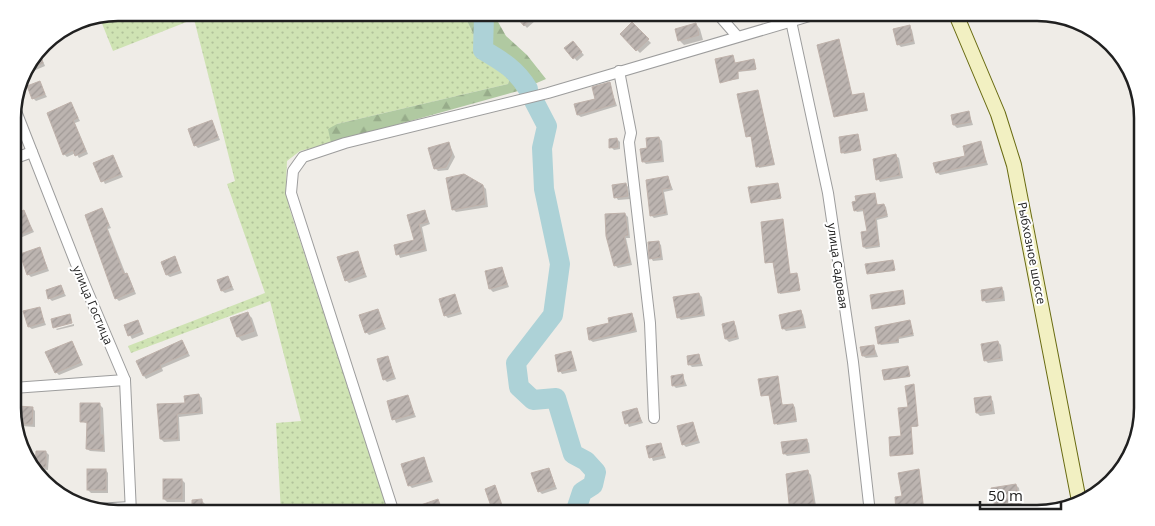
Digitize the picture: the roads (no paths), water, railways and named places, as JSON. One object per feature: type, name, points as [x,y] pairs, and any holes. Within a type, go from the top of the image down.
[{"type":"street","points":[[724,21],[737,36]]},
{"type":"street","points":[[391,505],[291,192],[293,171],[303,157],[345,143],[548,92],[791,21]]},
{"type":"street","name":"улица Садовая","points":[[791,21],[828,193],[853,362],[869,505]]},
{"type":"street","name":"Рыбхозное шоссе","points":[[959,21],[998,114],[1014,165],[1078,496]]},
{"type":"street","points":[[618,72],[632,133],[629,142],[650,323],[654,418]]},
{"type":"street","name":"улица Гостица","points":[[21,124],[125,380],[131,505]]},
{"type":"street","points":[[21,156],[32,152]]},
{"type":"street","points":[[21,387],[125,380]]},
{"type":"waterway","points":[[484,21],[483,50],[514,71],[528,89]]},
{"type":"waterway","points":[[534,101],[547,126],[542,148],[544,189],[560,264],[553,315],[516,363],[519,387],[533,400],[556,398],[573,454],[586,461],[596,472],[593,485],[582,492],[578,505]]}]
